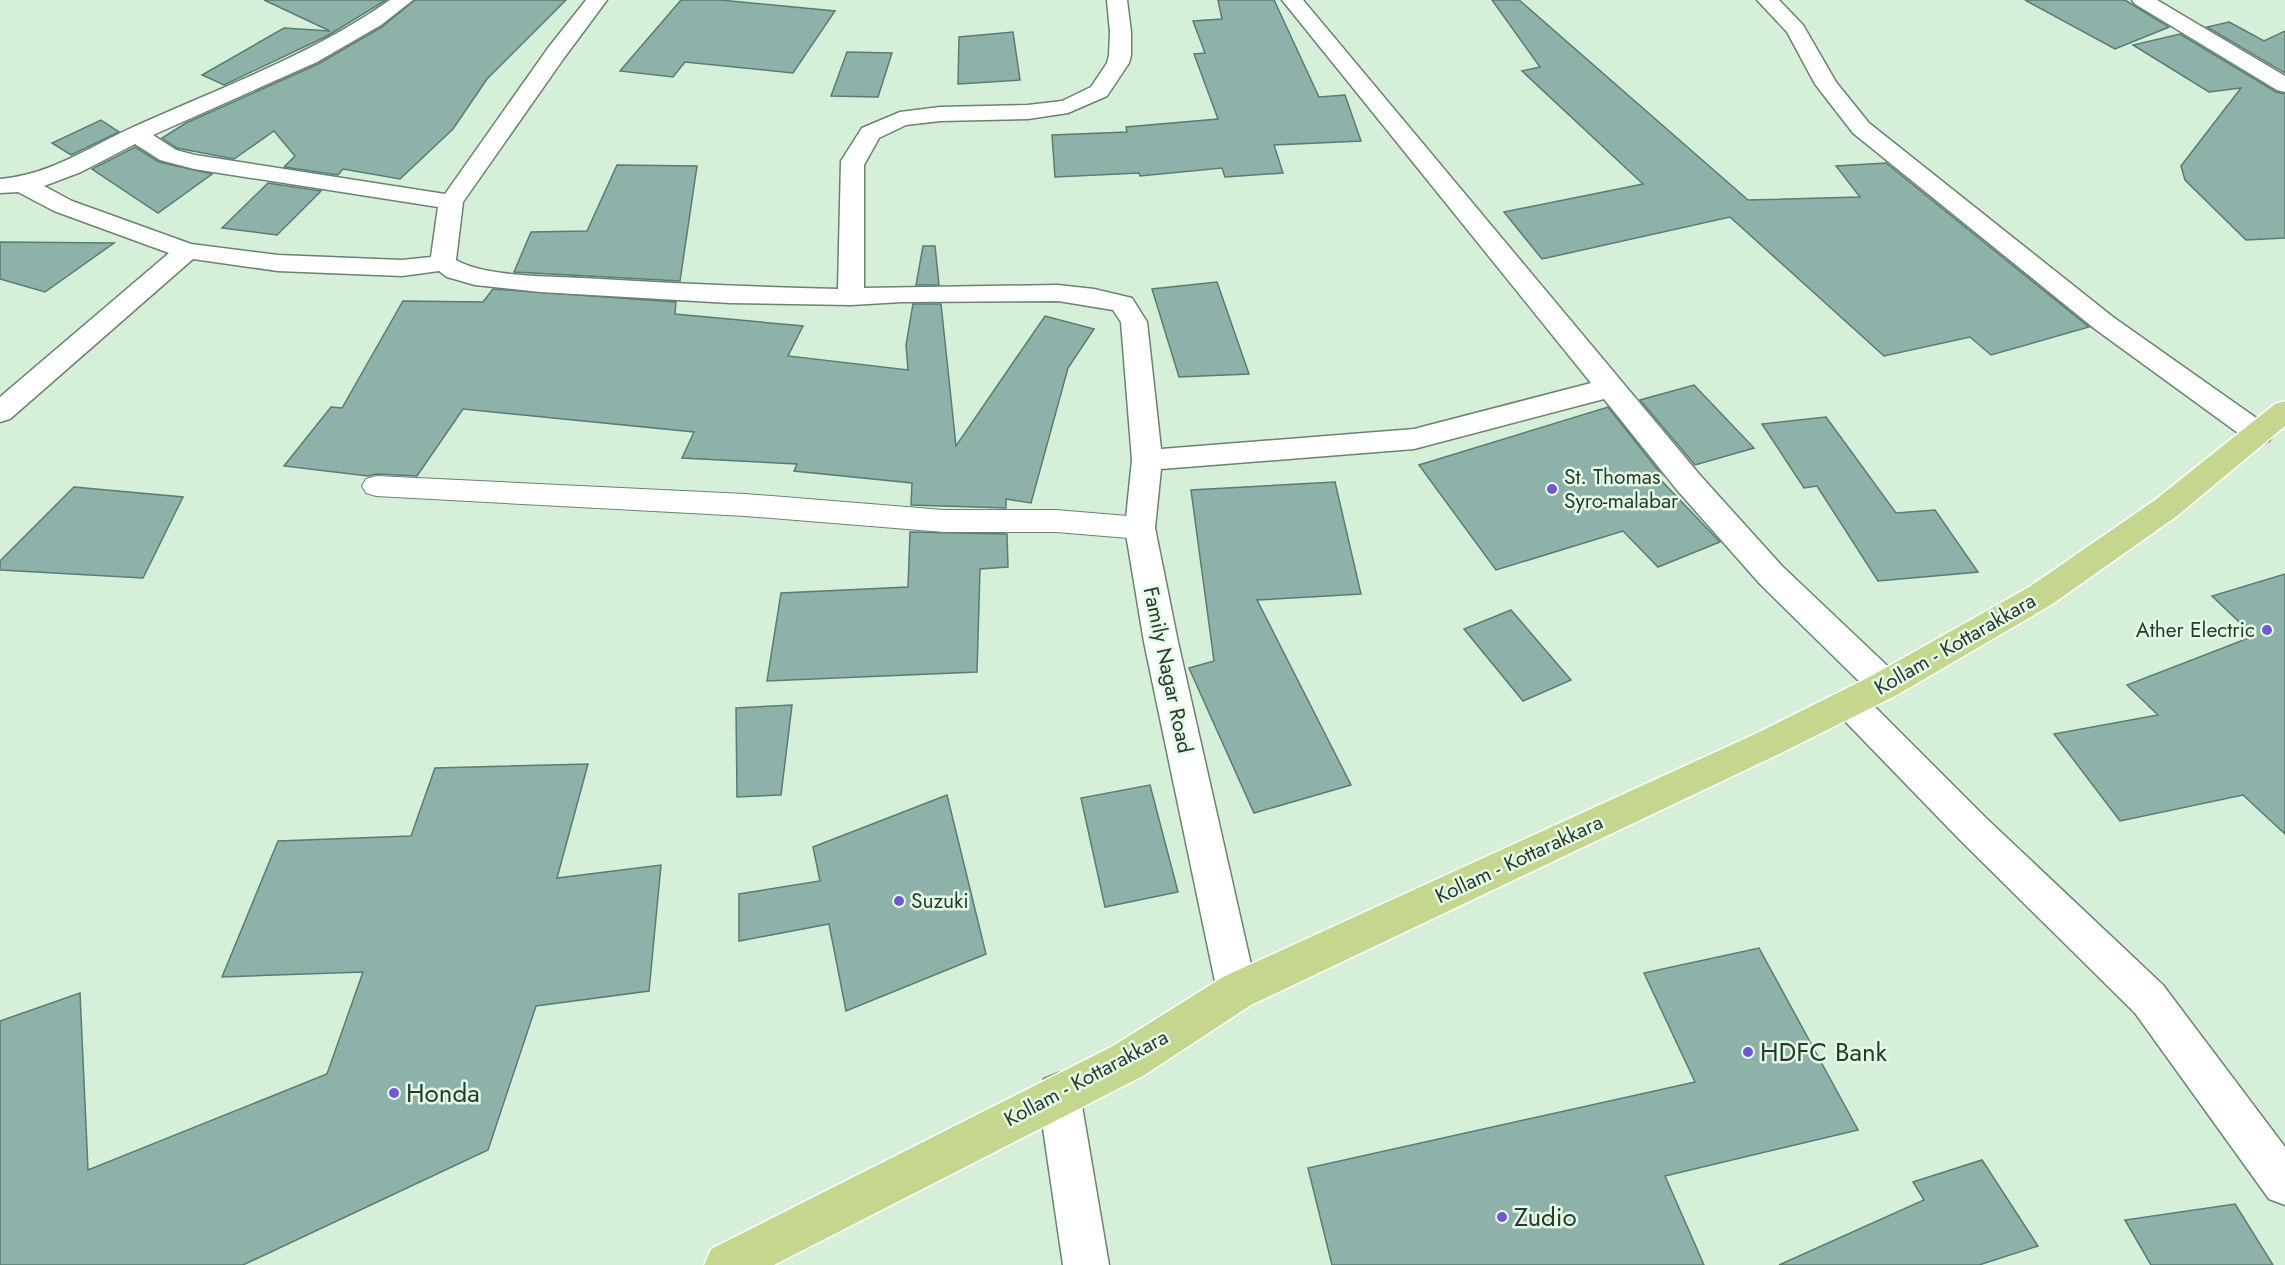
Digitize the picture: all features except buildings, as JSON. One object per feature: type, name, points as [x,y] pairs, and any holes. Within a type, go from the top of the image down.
[{"type":"main road","name":"Kollam - Kottarakkara","points":[[727,1265],[1059,1094],[1128,1061],[1237,991],[1745,754],[1884,685],[2040,596],[2166,508],[2278,419]]},
{"type":"street","points":[[11,185],[60,173],[136,134],[307,57],[403,0]]},
{"type":"street","points":[[11,185],[187,251],[278,263],[402,268],[443,263],[451,202],[556,53],[597,0]]},
{"type":"street","points":[[851,297],[853,161],[867,137],[881,126],[903,118],[939,114],[1041,111],[1078,104],[1096,95],[1108,82],[1119,58],[1120,31],[1117,0]]},
{"type":"street","points":[[1292,0],[1688,482],[1771,575],[1884,685]]},
{"type":"street","points":[[1767,0],[1796,29],[1826,84],[1861,128],[2103,323],[2278,419]]},
{"type":"street","points":[[2142,0],[2285,85]]},
{"type":"street","points":[[136,134],[168,155],[194,162],[451,202]]},
{"type":"street","points":[[0,412],[187,251]]},
{"type":"street","name":"Family Nagar Road","points":[[443,263],[456,271],[475,277],[540,284],[730,295],[851,297],[1058,292],[1123,304],[1134,322],[1134,345],[1147,460],[1140,528],[1164,653],[1237,991]]},
{"type":"street","points":[[1147,460],[1414,439],[1610,388]]},
{"type":"street","points":[[1849,703],[1973,829],[2149,999],[2285,1183]]},
{"type":"street","points":[[1059,1094],[1086,1265]]},
{"type":"lane","points":[[376,486],[745,505],[944,521],[1056,521],[1140,528]]},
{"type":"place","name":"St. Thomas Syro-malabar","points":[[1552,489]]},
{"type":"place","name":"Ather Electric","points":[[2267,630]]},
{"type":"place","name":"Suzuki","points":[[899,901]]},
{"type":"place","name":"HDFC Bank","points":[[1748,1052]]},
{"type":"place","name":"Honda","points":[[394,1093]]},
{"type":"place","name":"Zudio","points":[[1502,1217]]}]
